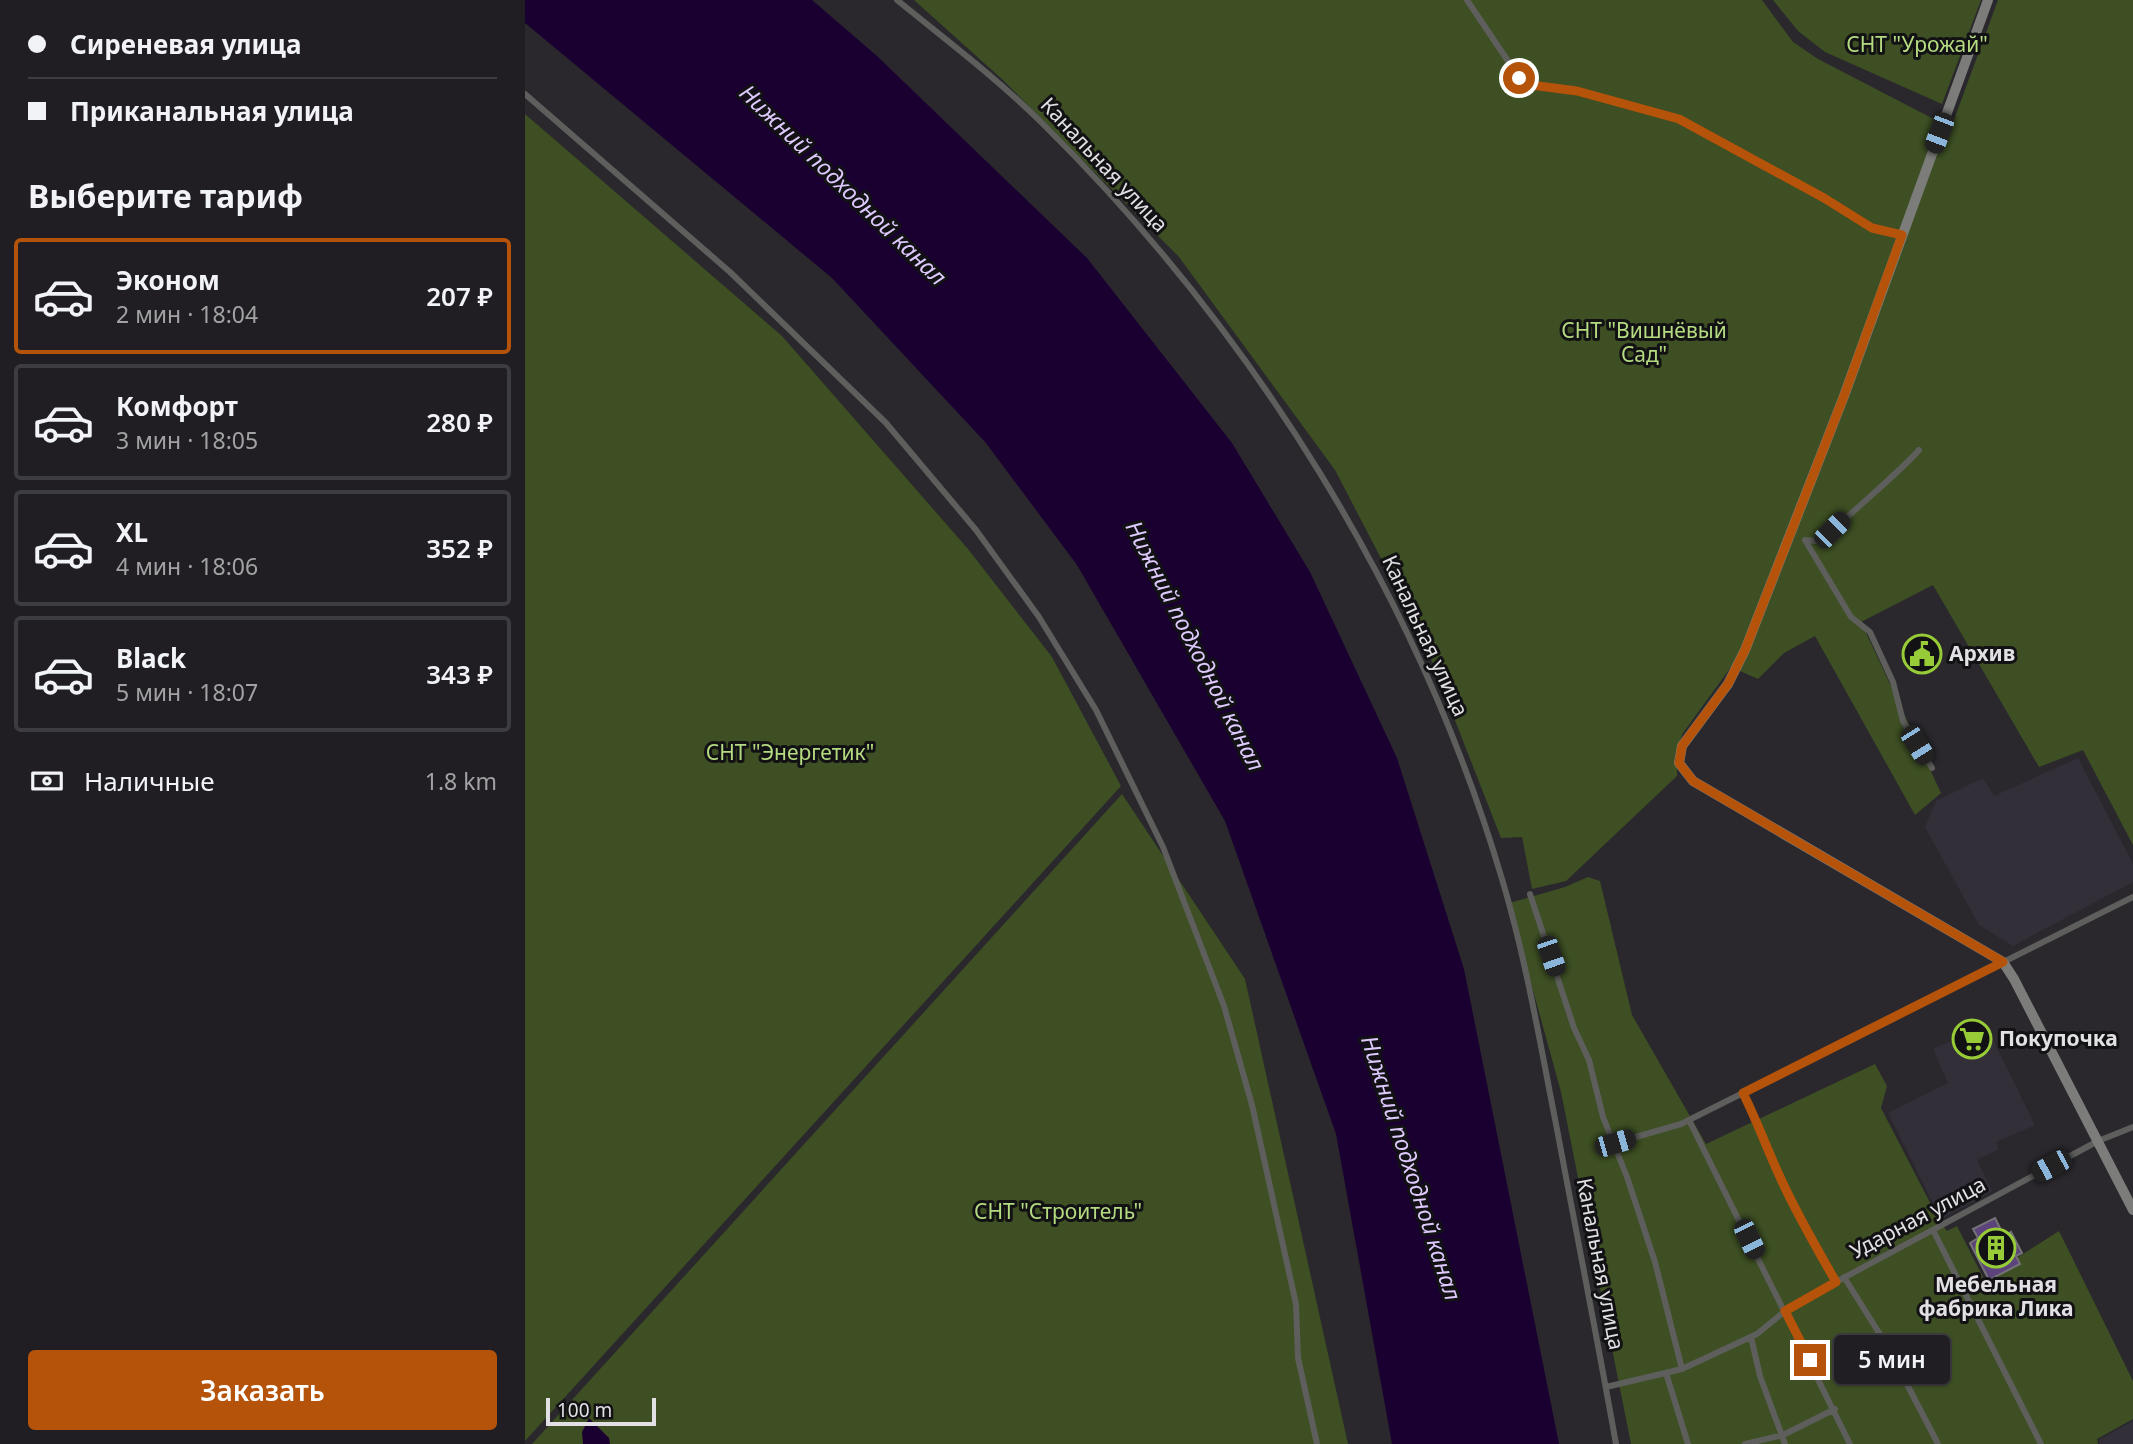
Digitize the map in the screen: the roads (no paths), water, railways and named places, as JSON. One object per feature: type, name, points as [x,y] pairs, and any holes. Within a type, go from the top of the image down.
[{"type":"street","name":"Канальная улица","points":[[897,0],[1042,123],[1165,257],[1291,428],[1347,516],[1376,570],[1444,714],[1504,884],[1536,1020],[1616,1444]]},
{"type":"street","points":[[1468,0],[1519,78],[1527,84],[1577,91],[1679,119],[1824,198],[1872,228],[1902,235]]},
{"type":"street","points":[[1987,0],[1792,532],[1745,650],[1728,684],[1685,740],[1678,757],[1679,763],[1693,781],[2003,962],[2133,1210]]},
{"type":"street","points":[[525,94],[730,272],[881,418],[977,530],[1039,617],[1096,710],[1164,847],[1224,1006],[1252,1105],[1296,1304],[1298,1358],[1317,1444]]},
{"type":"street","points":[[1792,532],[1805,540],[1817,541],[1907,465],[1919,450]]},
{"type":"street","points":[[1805,540],[1851,617],[1870,632],[1893,682],[1903,722],[1932,768]]},
{"type":"street","points":[[1530,894],[1574,1028],[1590,1060],[1603,1117],[1615,1143],[1655,1262],[1682,1369]]},
{"type":"street","points":[[1615,1143],[1689,1120],[2133,897]]},
{"type":"street","points":[[1743,1093],[1767,1140],[1770,1154],[1798,1215],[1836,1282]]},
{"type":"street","points":[[1689,1120],[1835,1409],[1850,1444]]},
{"type":"street","name":"Ударная улица","points":[[1606,1387],[1682,1369],[1751,1337],[1785,1311],[1844,1277],[2098,1141],[2133,1127]]},
{"type":"street","points":[[1933,1230],[2041,1444]]},
{"type":"street","points":[[1844,1277],[1885,1344],[1938,1444]]},
{"type":"street","points":[[1751,1337],[1760,1376],[1785,1444]]},
{"type":"street","points":[[1666,1373],[1688,1444]]},
{"type":"street","points":[[1745,1444],[1783,1435],[1835,1409]]},
{"type":"water","name":"Нижний подходной канал","points":[[525,0],[812,0],[877,56],[1087,258],[1232,443],[1310,572],[1397,758],[1464,969],[1559,1444],[1392,1444],[1336,1134],[1225,821],[1077,565],[986,443],[832,278],[525,23]]},
{"type":"water","points":[[589,1418],[609,1438],[610,1444],[583,1444],[582,1432]]},
{"type":"place","name":"Архив","points":[[1922,654]]},
{"type":"place","name":"Покупочка","points":[[1972,1039]]},
{"type":"place","name":"Мебельная фабрика Лика","points":[[1996,1248]]},
{"type":"park label","name":"СНТ \"Урожай\"","points":[[1917,45]]},
{"type":"park label","name":"СНТ \"Вишнёвый Сад\"","points":[[1644,343]]},
{"type":"park label","name":"СНТ \"Энергетик\"","points":[[790,753]]},
{"type":"park label","name":"СНТ \"Строитель\"","points":[[1058,1212]]}]
